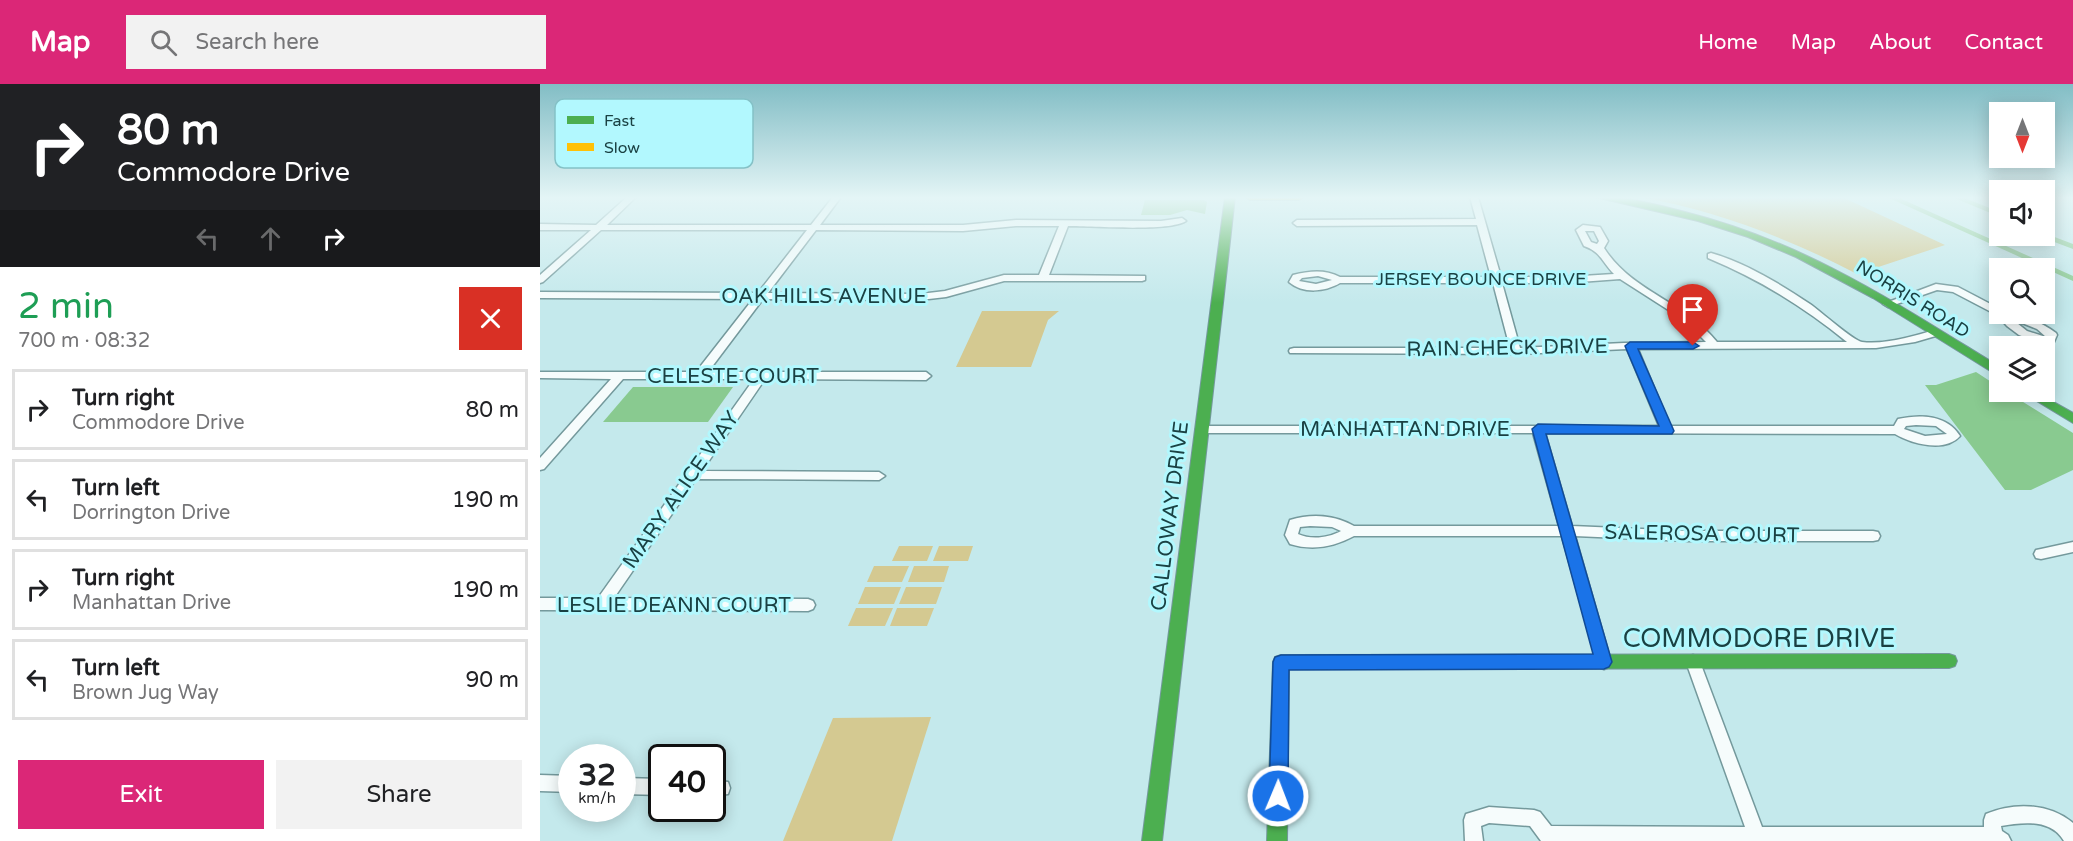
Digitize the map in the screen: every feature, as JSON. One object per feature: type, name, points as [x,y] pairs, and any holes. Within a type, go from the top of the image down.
[{"type":"street","points":[[540,280],[593,232]]},
{"type":"street","points":[[699,376],[811,232]]},
{"type":"street","points":[[1043,278],[1062,232]]},
{"type":"street","name":"CALLOWAY DRIVE","points":[[1152,841],[1226,232]]},
{"type":"street","points":[[1484,232],[1516,351]]},
{"type":"street","name":"NORRIS ROAD","points":[[1746,232],[1816,262],[1989,366]]},
{"type":"street","points":[[1599,248],[1623,276],[1689,318],[1707,334],[1714,346]]},
{"type":"street","points":[[1711,256],[1749,271],[1784,290],[1816,311],[1857,345]]},
{"type":"street","name":"JERSEY BOUNCE DRIVE","points":[[1338,280],[1566,280],[1623,276]]},
{"type":"street","name":"OAK HILLS AVENUE","points":[[540,295],[920,297],[946,294],[990,280],[1142,278]]},
{"type":"street","points":[[1888,304],[1936,287],[1955,289],[1989,307]]},
{"type":"street","name":"RAIN CHECK DRIVE","points":[[1294,351],[1516,351],[1630,346],[1857,345],[1897,343],[1935,333]]},
{"type":"street","points":[[1630,346],[1667,431]]},
{"type":"street","name":"CELESTE COURT","points":[[540,375],[926,376]]},
{"type":"street","points":[[540,466],[620,375]]},
{"type":"street","name":"MARY ALICE WAY","points":[[602,604],[761,377]]},
{"type":"street","points":[[2048,402],[2069,413]]},
{"type":"street","name":"MANHATTAN DRIVE","points":[[1202,429],[1897,430]]},
{"type":"street","points":[[1538,429],[1604,662]]},
{"type":"street","points":[[692,475],[879,476]]},
{"type":"street","name":"SALEROSA COURT","points":[[1352,531],[1567,531],[1688,536],[1873,536]]},
{"type":"street","points":[[2041,554],[2073,547]]},
{"type":"street","name":"LESLIE DEANN COURT","points":[[540,604],[808,605]]},
{"type":"street","name":"COMMODORE DRIVE","points":[[1277,841],[1281,662],[1948,661]]},
{"type":"street","points":[[1693,662],[1757,838]]},
{"type":"street","points":[[540,783],[558,784]]},
{"type":"street","points":[[1474,841],[1472,820],[1489,815],[1534,818],[1545,838],[1998,838],[1992,820],[2028,814],[2054,818],[2069,829],[2073,838]]},
{"type":"shaded area","points":[[1765,232],[1918,232],[1945,245],[1857,274]]},
{"type":"shaded area","points":[[982,311],[1059,311],[1048,320],[1031,367],[956,367]]},
{"type":"shaded area","points":[[1976,372],[1989,380],[1989,402],[2023,402],[2073,433],[2073,470],[2031,490],[2005,490],[1925,385],[1936,385]]},
{"type":"shaded area","points":[[633,387],[733,387],[708,422],[603,422]]},
{"type":"shaded area","points":[[899,546],[933,546],[927,561],[892,561]]},
{"type":"shaded area","points":[[939,546],[973,546],[968,561],[933,561]]},
{"type":"shaded area","points":[[874,566],[909,566],[902,582],[867,582]]},
{"type":"shaded area","points":[[914,566],[949,566],[944,582],[908,582]]},
{"type":"shaded area","points":[[865,587],[901,587],[894,604],[858,604]]},
{"type":"shaded area","points":[[906,587],[942,587],[936,604],[899,604]]},
{"type":"shaded area","points":[[856,608],[893,608],[885,626],[848,626]]},
{"type":"shaded area","points":[[897,608],[934,608],[927,626],[890,626]]},
{"type":"shaded area","points":[[931,717],[892,841],[783,841],[833,718]]},
{"type":"waterway","points":[[1969,232],[2073,279]]},
{"type":"waterway","points":[[2055,240],[2073,247]]},
{"type":"traffic: fast","points":[[1152,841],[1226,232]]},
{"type":"traffic: fast","points":[[1744,232],[1776,244],[1852,281],[1989,366]]},
{"type":"traffic: fast","points":[[2045,402],[2073,419]]},
{"type":"traffic: fast","points":[[1277,841],[1281,662],[1949,661]]},
{"type":"route","points":[[1278,796],[1281,662],[1604,662],[1538,429],[1667,431],[1630,346],[1693,346]]}]
